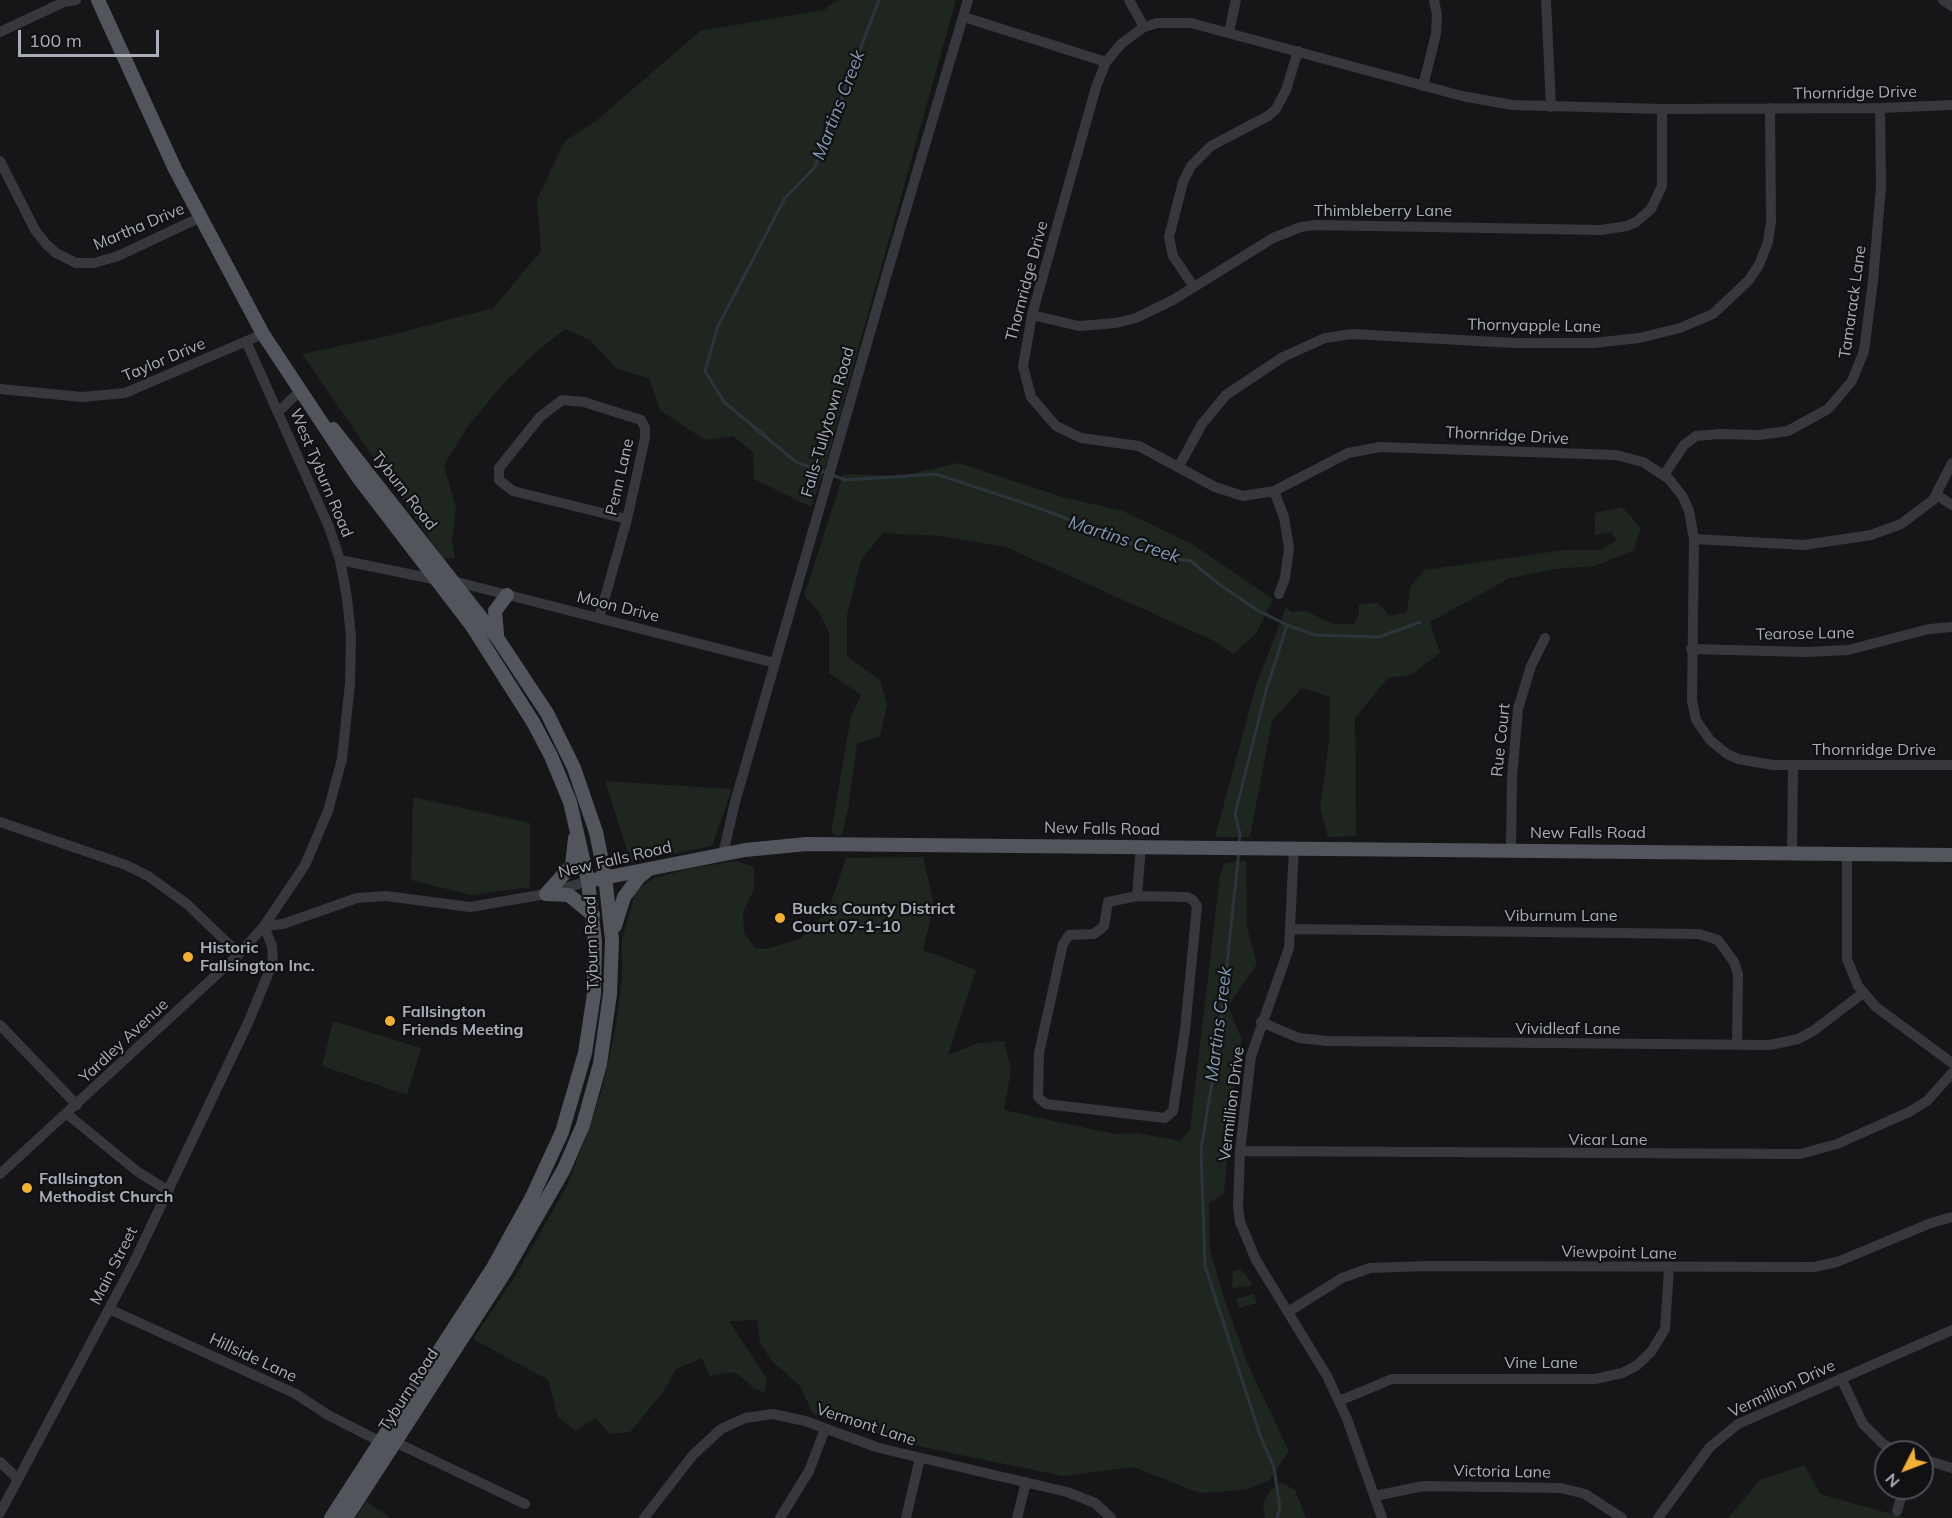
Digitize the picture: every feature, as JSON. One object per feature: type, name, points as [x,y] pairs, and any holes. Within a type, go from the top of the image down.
[{"type":"main road","name":"Tyburn Road","points":[[98,0],[156,129],[263,334],[357,476],[484,643],[533,722],[551,756],[573,813],[588,881],[593,915],[595,960],[590,1026],[579,1082],[562,1132],[506,1247],[331,1518]]},
{"type":"main road","name":"Tyburn Road","points":[[300,391],[362,463],[498,639],[547,713],[574,768],[596,832],[605,876],[612,940],[610,994],[600,1064],[574,1147],[530,1233],[346,1518]]},
{"type":"main road","points":[[498,639],[493,619],[495,611],[507,595]]},
{"type":"main road","points":[[546,894],[572,865],[575,843],[573,813]]},
{"type":"main road","name":"New Falls Road","points":[[588,881],[723,854],[807,844],[1141,845],[1952,855]]},
{"type":"main road","points":[[612,940],[624,897],[639,877],[651,868]]},
{"type":"main road","points":[[546,894],[569,895],[593,915]]},
{"type":"street","points":[[0,32],[64,2],[76,0]]},
{"type":"street","name":"Falls-Tullytown Road","points":[[723,854],[827,480],[969,0]]},
{"type":"street","points":[[1129,0],[1144,27]]},
{"type":"street","points":[[1229,32],[1236,0]]},
{"type":"street","points":[[1423,86],[1436,34],[1437,15],[1434,0]]},
{"type":"street","points":[[1546,0],[1551,107]]},
{"type":"street","points":[[1943,0],[1952,6]]},
{"type":"street","points":[[964,16],[1106,62]]},
{"type":"street","name":"Thornridge Drive","points":[[1952,105],[1880,108],[1662,109],[1551,107],[1487,101],[1423,86],[1229,32],[1181,21],[1157,23],[1144,27],[1121,44],[1106,62],[1096,87],[1032,315],[1025,346],[1024,377],[1031,397],[1045,416],[1056,426],[1081,438],[1139,446],[1230,493],[1250,496],[1274,491],[1348,453],[1397,446],[1616,455],[1643,462],[1665,475],[1683,497],[1689,511],[1694,539],[1691,649],[1693,711],[1710,740],[1727,754],[1738,759],[1766,764],[1952,765]]},
{"type":"street","points":[[1194,287],[1173,256],[1169,237],[1183,182],[1191,166],[1210,146],[1268,116],[1276,109],[1286,90],[1298,51]]},
{"type":"street","name":"Thornyapple Lane","points":[[1179,466],[1202,424],[1226,395],[1283,357],[1325,338],[1352,334],[1514,343],[1594,343],[1639,338],[1680,328],[1713,314],[1749,280],[1759,265],[1768,242],[1771,213],[1770,108]]},
{"type":"street","name":"Tamarack Lane","points":[[1665,475],[1684,445],[1696,436],[1759,435],[1788,431],[1802,426],[1828,409],[1852,381],[1864,351],[1877,240],[1881,187],[1880,108]]},
{"type":"street","name":"Thimbleberry Lane","points":[[1032,315],[1078,326],[1116,323],[1151,312],[1273,238],[1315,225],[1600,230],[1627,226],[1645,216],[1659,195],[1663,165],[1662,109]]},
{"type":"street","name":"Martha Drive","points":[[0,161],[41,237],[56,253],[76,263],[94,263],[118,256],[201,217]]},
{"type":"street","name":"Taylor Drive","points":[[0,389],[82,397],[125,393],[263,334]]},
{"type":"street","name":"West Tyburn Road","points":[[246,341],[329,527],[340,560],[350,614],[351,674],[340,769],[328,811],[305,865],[264,927]]},
{"type":"street","points":[[278,412],[300,391]]},
{"type":"street","name":"Penn Lane","points":[[599,618],[627,519],[645,428],[641,420],[621,412],[567,400],[554,404],[499,468],[500,480],[513,491],[627,519]]},
{"type":"street","points":[[1694,539],[1804,545],[1871,535],[1901,524],[1918,513],[1937,495],[1952,463]]},
{"type":"street","points":[[1274,491],[1284,517],[1289,548],[1285,578],[1279,594]]},
{"type":"street","points":[[1937,495],[1952,505]]},
{"type":"street","points":[[340,560],[438,580]]},
{"type":"street","name":"Moon Drive","points":[[453,581],[775,663]]},
{"type":"street","name":"Tearose Lane","points":[[1691,649],[1806,652],[1848,650],[1929,629],[1952,627]]},
{"type":"street","name":"Rue Court","points":[[1511,849],[1512,777],[1518,708],[1531,666],[1545,638]]},
{"type":"street","points":[[1792,853],[1793,765]]},
{"type":"street","points":[[0,822],[126,865],[148,876],[187,904],[239,954]]},
{"type":"street","points":[[1137,896],[1141,845]]},
{"type":"street","name":"Vermillion Drive","points":[[1294,847],[1292,930],[1284,967],[1261,1022],[1248,1067],[1237,1179],[1240,1222],[1256,1260],[1339,1401],[1382,1518]]},
{"type":"street","points":[[1847,854],[1847,959],[1863,993],[1892,1019],[1952,1063]]},
{"type":"street","name":"New Falls Road","points":[[264,927],[283,924],[357,898],[386,896],[470,907],[546,894],[588,881]]},
{"type":"street","points":[[1137,896],[1187,897],[1197,906],[1185,1030],[1173,1111],[1165,1118],[1046,1104],[1038,1097],[1039,1053],[1063,944],[1069,935],[1094,934],[1104,926],[1108,902],[1137,896]]},
{"type":"street","name":"Yardley Avenue","points":[[0,1174],[239,954],[264,927]]},
{"type":"street","name":"Main Street","points":[[0,1514],[169,1191],[248,1023],[273,962],[273,946],[264,927]]},
{"type":"street","name":"Viburnum Lane","points":[[1292,930],[1699,934],[1718,940],[1734,962],[1738,974],[1737,1045]]},
{"type":"street","name":"Vividleaf Lane","points":[[1261,1022],[1299,1038],[1327,1041],[1770,1045],[1798,1039],[1820,1026],[1863,993]]},
{"type":"street","points":[[0,1025],[77,1105]]},
{"type":"street","name":"Vicar Lane","points":[[1239,1152],[1800,1154],[1837,1143],[1909,1113],[1927,1101],[1952,1073]]},
{"type":"street","points":[[67,1114],[138,1172],[169,1191]]},
{"type":"street","name":"Viewpoint Lane","points":[[1288,1312],[1342,1278],[1384,1266],[1814,1268],[1837,1262],[1930,1223],[1952,1217]]},
{"type":"street","name":"Vine Lane","points":[[1339,1401],[1382,1382],[1401,1378],[1595,1379],[1622,1373],[1636,1366],[1651,1352],[1665,1329],[1669,1269]]},
{"type":"street","name":"Hillside Lane","points":[[109,1309],[296,1394],[328,1415],[381,1442]]},
{"type":"street","name":"Vermillion Drive","points":[[1658,1518],[1710,1447],[1727,1431],[1756,1415],[1952,1330]]},
{"type":"street","points":[[1841,1378],[1863,1424],[1879,1440]]},
{"type":"street","name":"Vermont Lane","points":[[644,1518],[693,1455],[710,1438],[733,1422],[759,1415],[781,1414],[879,1448],[1081,1497],[1095,1503],[1111,1518]]},
{"type":"street","points":[[780,1518],[809,1471],[825,1429]]},
{"type":"street","points":[[395,1442],[525,1504]]},
{"type":"street","points":[[906,1518],[920,1458]]},
{"type":"street","points":[[0,1462],[18,1479]]},
{"type":"street","points":[[1934,1463],[1952,1468]]},
{"type":"street","points":[[1017,1518],[1026,1482]]},
{"type":"street","name":"Victoria Lane","points":[[1375,1496],[1423,1486],[1561,1488],[1585,1494],[1622,1518]]},
{"type":"street","points":[[1897,1511],[1900,1500]]},
{"type":"shaded area","points":[[837,0],[956,0],[824,471],[811,507],[754,479],[753,452],[733,436],[705,440],[660,410],[649,378],[617,369],[590,340],[565,329],[536,352],[502,385],[469,425],[444,465],[456,509],[452,540],[455,558],[443,558],[302,354],[387,336],[493,308],[541,251],[537,199],[565,141],[596,121],[700,31],[824,10]]},
{"type":"shaded area","points":[[959,463],[1062,497],[1123,511],[1192,544],[1273,599],[1256,634],[1233,654],[1214,641],[1006,547],[941,536],[883,533],[861,560],[847,615],[847,656],[880,680],[887,705],[880,736],[857,744],[848,809],[842,835],[837,836],[831,832],[851,716],[861,695],[829,673],[829,633],[819,612],[804,596],[843,474],[900,476]]},
{"type":"shaded area","points":[[1622,507],[1641,528],[1634,550],[1595,566],[1554,569],[1510,578],[1430,622],[1440,653],[1410,675],[1388,678],[1355,718],[1356,836],[1328,837],[1320,808],[1329,742],[1330,697],[1302,688],[1272,721],[1250,837],[1215,837],[1256,685],[1286,608],[1292,612],[1305,611],[1334,624],[1354,624],[1359,615],[1359,604],[1378,603],[1390,616],[1407,612],[1410,587],[1425,570],[1564,550],[1601,550],[1617,540],[1611,532],[1595,535],[1595,513]]},
{"type":"shaded area","points":[[605,781],[732,789],[712,846],[631,862]]},
{"type":"shaded area","points":[[413,797],[530,823],[530,887],[471,895],[411,880]]},
{"type":"shaded area","points":[[923,857],[934,904],[923,950],[976,970],[948,1055],[978,1043],[1004,1041],[1011,1070],[1004,1110],[1114,1134],[1137,1133],[1180,1141],[1190,1129],[1220,876],[1224,864],[1246,860],[1247,927],[1257,964],[1228,1006],[1242,1040],[1232,1103],[1224,1194],[1209,1203],[1210,1250],[1224,1298],[1249,1367],[1289,1451],[1269,1480],[1245,1490],[1200,1493],[1133,1467],[1063,1476],[927,1448],[862,1430],[813,1414],[800,1386],[772,1361],[760,1343],[757,1320],[729,1321],[767,1379],[765,1393],[754,1388],[735,1372],[710,1376],[702,1358],[676,1369],[664,1391],[630,1432],[610,1434],[596,1418],[575,1431],[558,1417],[548,1380],[473,1339],[514,1278],[566,1188],[586,1137],[603,1087],[616,1024],[622,979],[622,939],[636,890],[654,878],[692,868],[737,861],[754,867],[754,889],[743,913],[744,933],[755,948],[766,949],[800,939],[828,911],[846,858]]},
{"type":"shaded area","points":[[333,1021],[421,1048],[407,1095],[322,1066]]},
{"type":"shaded area","points":[[1240,1269],[1252,1283],[1251,1286],[1232,1288],[1233,1271]]},
{"type":"shaded area","points":[[1253,1294],[1257,1303],[1239,1308],[1236,1299]]},
{"type":"shaded area","points":[[1804,1465],[1820,1494],[1906,1518],[1728,1518],[1760,1480]]},
{"type":"shaded area","points":[[1282,1483],[1295,1490],[1306,1518],[1265,1518],[1263,1503],[1271,1489]]},
{"type":"shaded area","points":[[366,1501],[390,1518],[356,1518]]},
{"type":"waterway","name":"Martins Creek","points":[[879,0],[815,167],[785,198],[718,326],[705,371],[724,402],[796,462],[846,480],[936,474],[1039,508],[1168,558],[1191,561],[1257,610],[1287,625],[1266,691],[1235,814],[1240,834],[1239,844]]},
{"type":"waterway","points":[[1287,625],[1315,635],[1379,637],[1420,622]]},
{"type":"waterway","name":"Martins Creek","points":[[1239,851],[1219,1039],[1201,1150],[1205,1266],[1260,1435],[1274,1468],[1280,1508],[1277,1518]]},
{"type":"place","name":"Bucks County District Court 07-1-10","points":[[780,918]]},
{"type":"place","name":"Historic Fallsington Inc.","points":[[188,957]]},
{"type":"place","name":"Fallsington Friends Meeting","points":[[390,1021]]},
{"type":"place","name":"Fallsington Methodist Church","points":[[27,1188]]}]
